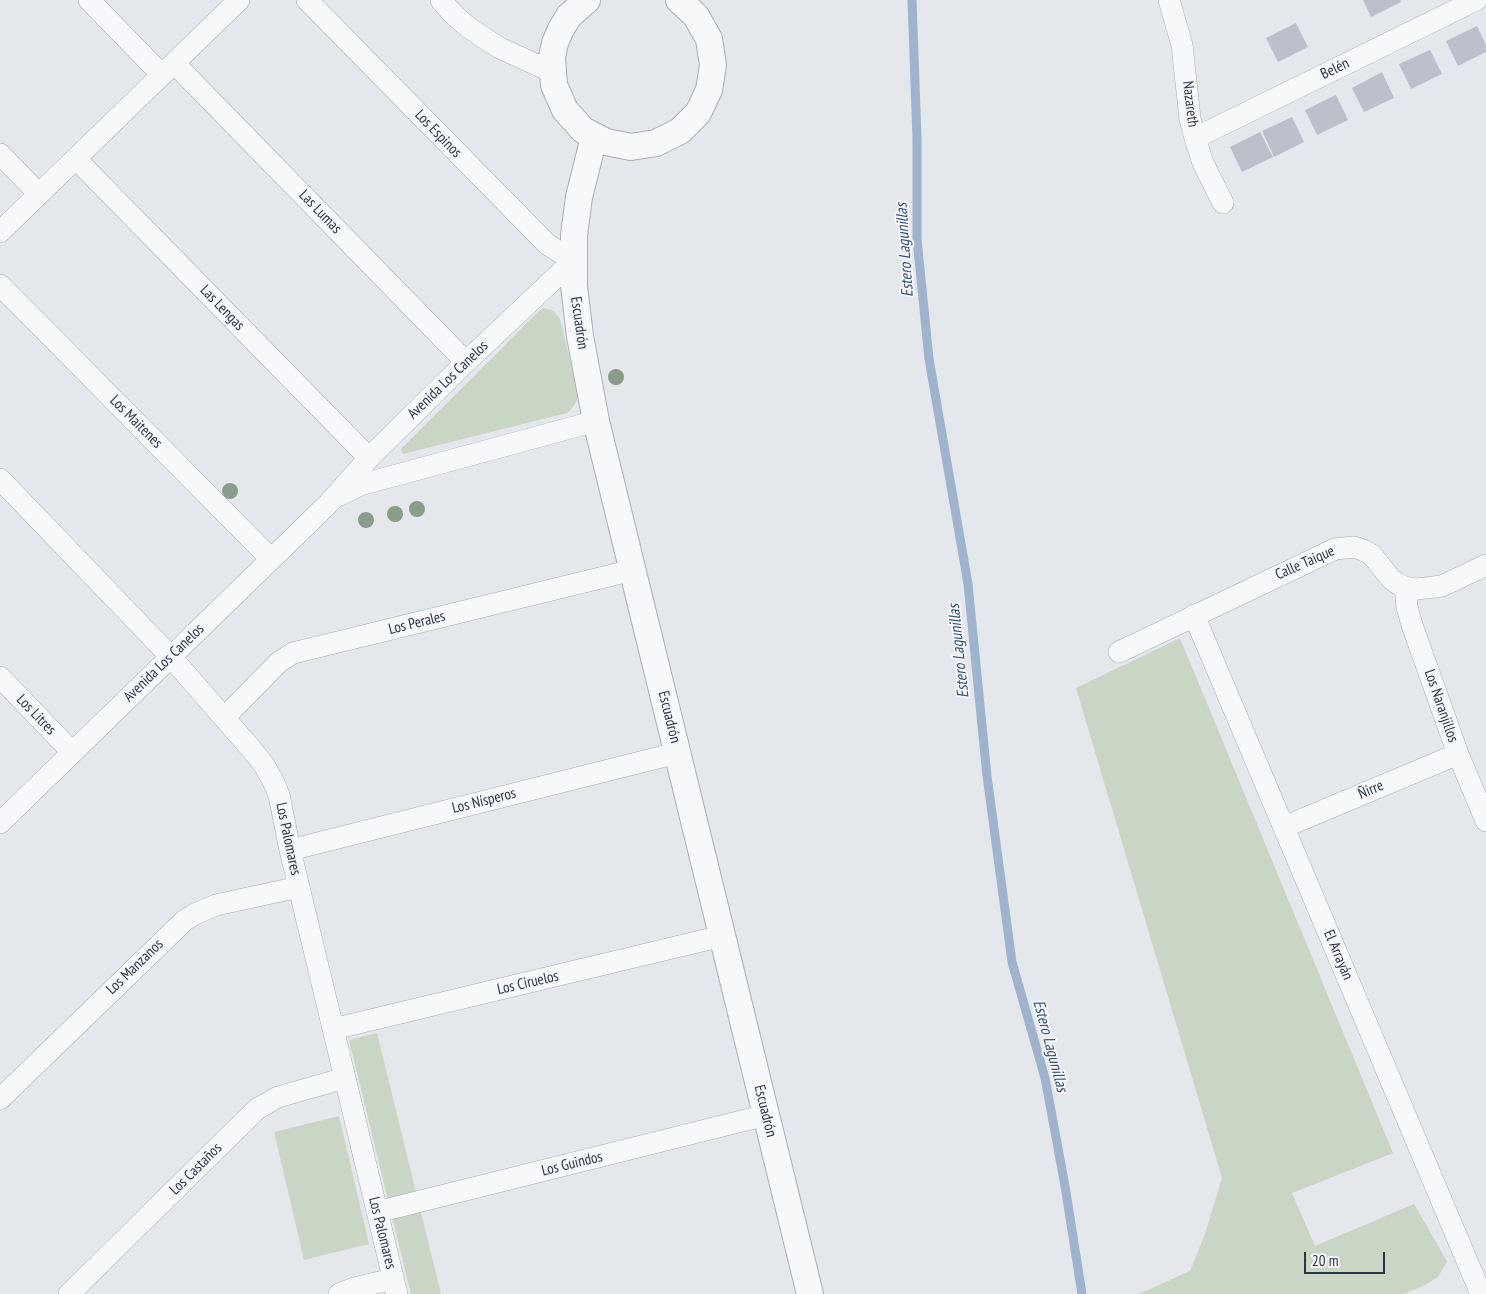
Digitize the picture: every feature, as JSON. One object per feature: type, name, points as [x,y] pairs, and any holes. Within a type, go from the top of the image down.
[{"type":"street","points":[[89,0],[168,69]]},
{"type":"street","points":[[0,232],[239,0]]},
{"type":"street","name":"Los Espinos","points":[[307,0],[547,244],[573,262]]},
{"type":"street","points":[[441,0],[468,28],[500,48],[552,72]]},
{"type":"street","points":[[587,0],[569,16],[555,43],[552,57],[554,85],[565,110],[583,130],[594,137],[618,145],[644,146],[674,135],[690,123],[698,113],[709,90],[713,64],[709,39],[692,12],[679,0]]},
{"type":"street","name":"Nazareth","points":[[1170,0],[1182,45],[1190,119],[1203,163],[1223,203]]},
{"type":"street","name":"Belén","points":[[1195,138],[1476,0]]},
{"type":"street","name":"Las Lumas","points":[[168,69],[466,362]]},
{"type":"street","name":"Escuadrón","points":[[594,137],[578,198],[573,262],[576,311],[596,421],[810,1294]]},
{"type":"street","points":[[0,154],[39,194]]},
{"type":"street","name":"Las Lengas","points":[[76,159],[369,458]]},
{"type":"street","name":"Avenida Los Canelos","points":[[0,823],[328,504],[369,458],[466,362],[573,262]]},
{"type":"street","name":"Los Maitenes","points":[[0,285],[271,559]]},
{"type":"street","name":"Avenida Los Canelos","points":[[328,504],[338,496],[360,485],[596,421]]},
{"type":"street","name":"Los Palomares","points":[[0,479],[171,656],[264,765],[273,781],[279,795],[290,850],[395,1286]]},
{"type":"street","name":"Calle Taique","points":[[1119,652],[1325,552],[1344,547],[1354,547],[1372,555],[1391,579],[1406,587]]},
{"type":"street","points":[[1406,587],[1428,589],[1442,586],[1486,565]]},
{"type":"street","name":"Los Perales","points":[[224,718],[278,662],[294,653],[633,570]]},
{"type":"street","name":"Los Naranjillos","points":[[1406,587],[1407,606],[1412,625],[1458,754],[1486,821]]},
{"type":"street","name":"El Arrayán","points":[[1194,615],[1481,1293]]},
{"type":"street","name":"Los Litres","points":[[0,677],[72,752]]},
{"type":"street","name":"Los Nísperos","points":[[290,850],[678,753]]},
{"type":"street","name":"Ñirre","points":[[1284,827],[1458,754]]},
{"type":"street","name":"Los Manzanos","points":[[0,1099],[185,920],[216,905],[299,887]]},
{"type":"street","name":"Los Ciruelos","points":[[333,1029],[722,936]]},
{"type":"street","name":"Los Castaños","points":[[68,1294],[257,1109],[278,1097],[345,1078]]},
{"type":"street","name":"Los Guindos","points":[[377,1212],[766,1115]]},
{"type":"street","points":[[339,1294],[354,1288],[395,1286]]},
{"type":"green space","points":[[544,308],[554,311],[560,319],[579,397],[573,407],[567,413],[403,454],[401,449]]},
{"type":"green space","points":[[1180,638],[1393,1153],[1292,1193],[1315,1246],[1414,1204],[1447,1261],[1438,1277],[1423,1286],[1403,1294],[1139,1294],[1190,1271],[1205,1234],[1222,1178],[1076,688]]},
{"type":"green space","points":[[377,1033],[441,1294],[411,1294],[349,1040]]},
{"type":"green space","points":[[339,1116],[369,1244],[304,1260],[274,1132]]},
{"type":"building","points":[[1363,0],[1400,0],[1401,2],[1371,17]]},
{"type":"building","points":[[1296,23],[1308,47],[1278,62],[1266,38]]},
{"type":"building","points":[[1477,26],[1486,45],[1486,52],[1458,66],[1446,41]]},
{"type":"building","points":[[1430,50],[1442,74],[1411,89],[1399,64]]},
{"type":"building","points":[[1382,72],[1394,98],[1364,112],[1352,88]]},
{"type":"building","points":[[1336,95],[1348,120],[1317,135],[1305,110]]},
{"type":"building","points":[[1292,117],[1304,142],[1274,157],[1262,131]]},
{"type":"building","points":[[1260,132],[1273,157],[1242,172],[1230,147]]},
{"type":"waterway","name":"Estero Lagunillas","points":[[912,0],[917,138],[917,239],[929,359],[968,584],[987,776],[1012,962],[1045,1078],[1082,1294]]}]
